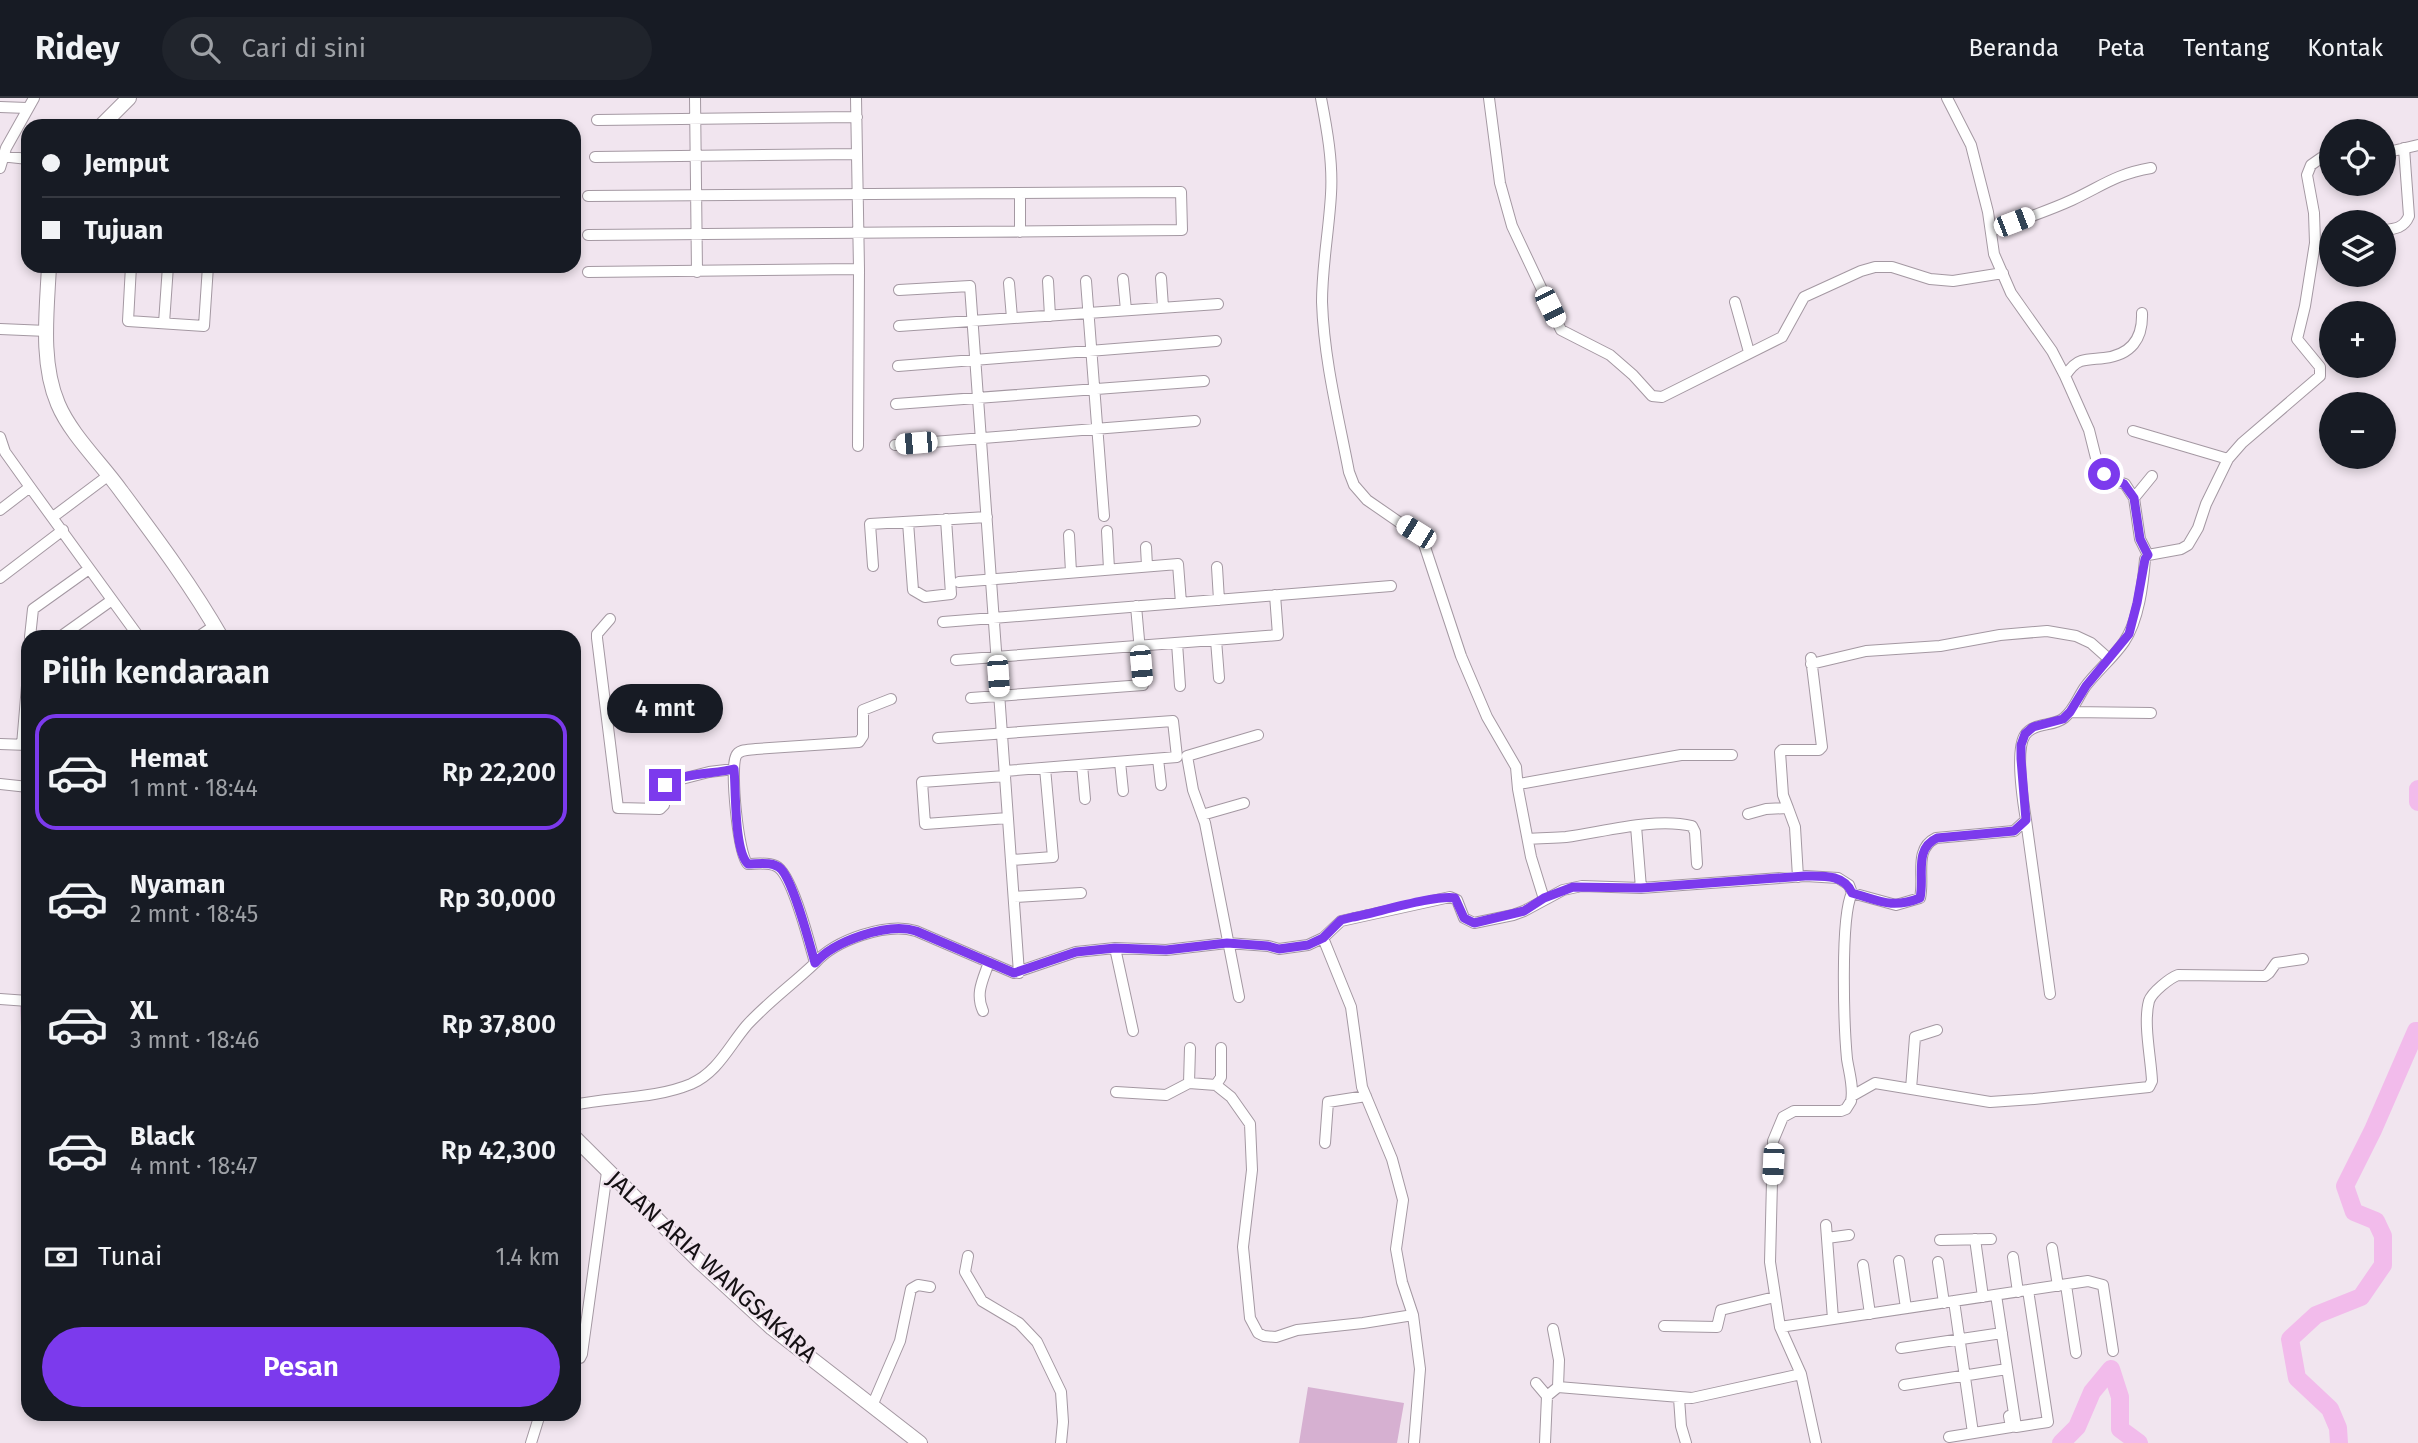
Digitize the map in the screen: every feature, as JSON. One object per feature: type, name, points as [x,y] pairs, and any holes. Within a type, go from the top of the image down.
[{"type":"street","points":[[0,168],[2,152],[34,98]]},
{"type":"street","points":[[108,119],[129,98]]},
{"type":"street","points":[[695,98],[697,272]]},
{"type":"street","points":[[856,98],[859,233],[858,446]]},
{"type":"street","points":[[1321,98],[1330,156],[1331,193],[1322,301],[1326,364],[1349,472],[1354,485],[1367,500],[1422,538],[1461,656],[1487,718],[1516,767],[1531,858],[1544,898]]},
{"type":"street","points":[[1489,98],[1500,183],[1512,226],[1562,330],[1610,355],[1652,396],[1662,397],[1782,337],[1804,297],[1861,271],[1875,267],[1892,267],[1930,279],[1954,281],[2003,273]]},
{"type":"street","points":[[1947,98],[1971,145],[1988,212],[1994,254],[2011,293],[2052,351],[2089,430],[2098,466],[2104,474],[2124,484],[2134,498],[2140,539],[2148,555],[2129,634],[2086,686],[2070,712],[2063,719],[2033,727],[2025,734],[2021,745],[2026,820],[2050,994]]},
{"type":"street","points":[[0,107],[27,108]]},
{"type":"street","points":[[597,120],[857,117]]},
{"type":"street","points":[[2396,150],[2418,145]]},
{"type":"street","points":[[2396,229],[2406,223],[2409,216],[2404,148]]},
{"type":"street","points":[[2,152],[21,157]]},
{"type":"street","points":[[595,157],[858,154]]},
{"type":"street","points":[[2148,555],[2181,549],[2188,545],[2228,459],[2242,443],[2320,376],[2320,367],[2297,340],[2315,243],[2314,213],[2307,175],[2311,165],[2319,159]]},
{"type":"street","points":[[1991,231],[2073,200],[2129,172],[2151,167]]},
{"type":"street","points":[[588,196],[1181,192],[1182,205],[1182,230],[588,235]]},
{"type":"street","points":[[1020,193],[1020,232]]},
{"type":"street","points":[[588,272],[859,269]]},
{"type":"street","points":[[49,273],[49,366],[58,403],[70,424],[217,630]]},
{"type":"street","points":[[131,273],[128,321],[204,326],[208,273]]},
{"type":"street","points":[[164,323],[168,273]]},
{"type":"street","points":[[1161,278],[1163,307]]},
{"type":"street","points":[[1123,279],[1126,310]]},
{"type":"street","points":[[1048,281],[1050,316]]},
{"type":"street","points":[[1086,281],[1104,516]]},
{"type":"street","points":[[1009,283],[1012,318]]},
{"type":"street","points":[[899,290],[970,286],[1019,973]]},
{"type":"street","points":[[1735,302],[1749,352]]},
{"type":"street","points":[[899,326],[1217,304]]},
{"type":"street","points":[[2064,376],[2079,362],[2114,356],[2134,346],[2141,333],[2142,313]]},
{"type":"street","points":[[0,330],[47,331]]},
{"type":"street","points":[[898,366],[1216,341]]},
{"type":"street","points":[[896,404],[1204,381]]},
{"type":"street","points":[[895,445],[1195,421]]},
{"type":"street","points":[[2133,431],[2228,459]]},
{"type":"street","points":[[0,437],[3,454],[63,530],[130,630]]},
{"type":"street","points":[[53,517],[109,475]]},
{"type":"street","points":[[2134,498],[2152,476]]},
{"type":"street","points":[[0,510],[30,487]]},
{"type":"street","points":[[873,566],[870,524],[987,517]]},
{"type":"street","points":[[908,522],[914,590],[925,597],[951,594],[946,519]]},
{"type":"street","points":[[0,578],[63,530]]},
{"type":"street","points":[[1107,531],[1109,569]]},
{"type":"street","points":[[1069,536],[1071,572]]},
{"type":"street","points":[[1146,547],[1147,566]]},
{"type":"street","points":[[958,582],[1178,564],[1181,603]]},
{"type":"street","points":[[1217,567],[1219,600]]},
{"type":"street","points":[[31,630],[33,609],[89,569]]},
{"type":"street","points":[[943,622],[1391,586]]},
{"type":"street","points":[[956,660],[1278,635],[1275,595]]},
{"type":"street","points":[[70,630],[112,600]]},
{"type":"street","points":[[971,698],[1143,685],[1136,607]]},
{"type":"street","points":[[610,619],[597,634],[597,638],[618,808],[660,809],[664,804],[666,783],[709,772],[734,769]]},
{"type":"street","points":[[1798,877],[1795,827],[1783,795],[1780,752],[1786,749],[1819,750],[1822,747],[1811,661],[1866,651],[1940,646],[2000,635],[2047,631],[2076,636],[2091,643],[2109,659]]},
{"type":"street","points":[[1216,640],[1219,678]]},
{"type":"street","points":[[1177,643],[1180,686]]},
{"type":"street","points":[[815,963],[797,902],[782,870],[765,863],[748,864],[743,858],[739,840],[734,769],[736,754],[739,751],[859,742],[863,736],[863,710],[891,699]]},
{"type":"street","points":[[2070,712],[2151,713]]},
{"type":"street","points":[[938,738],[1173,721],[1177,757],[922,782],[925,824],[1008,818]]},
{"type":"street","points":[[1239,997],[1202,815],[1193,790],[1187,756],[1258,735]]},
{"type":"street","points":[[0,744],[21,745]]},
{"type":"street","points":[[1519,783],[1681,755],[1732,755]]},
{"type":"street","points":[[1158,759],[1161,785]]},
{"type":"street","points":[[1120,762],[1123,791]]},
{"type":"street","points":[[1082,765],[1086,799]]},
{"type":"street","points":[[1011,860],[1053,857],[1045,768]]},
{"type":"street","points":[[0,785],[21,786]]},
{"type":"street","points":[[1202,815],[1244,803]]},
{"type":"street","points":[[1748,814],[1766,809],[1788,808]]},
{"type":"street","points":[[1852,893],[1896,905],[1920,898],[1922,852],[1929,842],[1937,838],[2014,831],[2026,820]]},
{"type":"street","points":[[1528,839],[1674,823],[1692,826],[1695,832],[1697,864]]},
{"type":"street","points":[[1636,826],[1641,888]]},
{"type":"street","points":[[581,1104],[660,1092],[689,1085],[703,1078],[727,1054],[746,1026],[815,963],[857,936],[899,929],[916,931],[1010,972],[1019,973],[1076,952],[1115,948],[1166,950],[1227,943],[1279,949],[1308,945],[1323,938],[1341,920],[1450,897],[1455,898],[1464,918],[1474,923],[1524,911],[1544,898],[1573,887],[1641,888],[1798,877],[1838,878],[1849,885],[1852,893],[1847,902],[1844,943],[1847,1056],[1852,1096],[1846,1109],[1794,1111],[1783,1117],[1773,1141],[1770,1262],[1780,1327],[1801,1374],[1816,1443]]},
{"type":"street","points":[[1014,897],[1081,893]]},
{"type":"street","points":[[1323,938],[1351,1007],[1359,1076],[1391,1159],[1403,1200],[1396,1249],[1402,1282],[1413,1315],[1420,1369],[1414,1443]]},
{"type":"street","points":[[1115,948],[1133,1031]]},
{"type":"street","points":[[1852,1096],[1875,1083],[1888,1083],[1990,1102],[2034,1100],[2149,1087],[2152,1081],[2149,1002],[2153,994],[2169,980],[2178,975],[2265,975],[2276,962],[2303,959]]},
{"type":"street","points":[[983,1011],[978,999],[989,962]]},
{"type":"street","points":[[0,999],[21,1000]]},
{"type":"street","points":[[1911,1089],[1915,1037],[1937,1030]]},
{"type":"street","points":[[1189,1083],[1190,1048]]},
{"type":"street","points":[[1216,1085],[1221,1077],[1221,1048]]},
{"type":"street","points":[[1116,1092],[1166,1095],[1189,1083],[1216,1085],[1231,1097],[1251,1129],[1252,1170],[1242,1247],[1250,1318],[1258,1333],[1276,1337],[1297,1330],[1413,1315]]},
{"type":"street","points":[[1325,1143],[1328,1102],[1366,1096]]},
{"type":"street","name":"JALAN ARIA WANGSAKARA","points":[[581,1144],[772,1328],[920,1443]]},
{"type":"street","points":[[581,1355],[607,1172]]},
{"type":"street","points":[[1826,1225],[1833,1319]]},
{"type":"street","points":[[1827,1238],[1849,1235]]},
{"type":"street","points":[[1940,1240],[1991,1239]]},
{"type":"street","points":[[1950,1437],[2011,1427],[2000,1334],[1975,1240]]},
{"type":"street","points":[[2052,1248],[2076,1353]]},
{"type":"street","points":[[968,1256],[965,1272],[978,1296],[1030,1332],[1055,1378],[1063,1406],[1061,1443]]},
{"type":"street","points":[[2005,1370],[2016,1427],[2048,1422],[2023,1291],[2013,1257]]},
{"type":"street","points":[[1899,1261],[1906,1308]]},
{"type":"street","points":[[1938,1262],[1960,1340],[1973,1433]]},
{"type":"street","points":[[1863,1265],[1870,1314]]},
{"type":"street","points":[[1780,1327],[2088,1282],[2103,1284],[2113,1351]]},
{"type":"street","points":[[872,1406],[900,1342],[911,1289],[918,1285],[930,1287]]},
{"type":"street","points":[[1664,1326],[1716,1327],[1721,1310],[1775,1297]]},
{"type":"street","points":[[1553,1329],[1559,1360],[1558,1387]]},
{"type":"street","points":[[1901,1348],[2000,1334]]},
{"type":"street","points":[[1904,1385],[2005,1370]]},
{"type":"street","points":[[1547,1396],[1558,1387],[1679,1398],[1741,1388],[1801,1374]]},
{"type":"street","points":[[1536,1384],[1547,1396],[1545,1443]]},
{"type":"street","points":[[1679,1398],[1682,1431],[1686,1443]]},
{"type":"street","points":[[530,1443],[538,1421]]},
{"type":"shaded area","points":[[1308,1387],[1404,1403],[1397,1443],[1299,1443]]},
{"type":"waterway","points":[[2418,789],[2418,802]]},
{"type":"waterway","points":[[2339,1443],[2338,1428],[2330,1409],[2297,1378],[2290,1339],[2316,1315],[2361,1297],[2383,1265],[2383,1236],[2376,1221],[2354,1212],[2345,1186],[2418,1031]]},
{"type":"waterway","points":[[2061,1443],[2077,1427],[2092,1392],[2111,1369],[2120,1397],[2120,1429],[2139,1443]]},
{"type":"route","points":[[665,785],[670,781],[734,769],[739,840],[743,858],[748,864],[765,863],[782,870],[797,902],[815,963],[857,936],[899,929],[916,931],[1014,973],[1076,952],[1115,948],[1166,950],[1227,943],[1279,949],[1308,945],[1323,938],[1341,920],[1430,900],[1455,898],[1464,918],[1474,923],[1513,915],[1563,890],[1582,886],[1641,888],[1805,876],[1826,877],[1838,878],[1849,885],[1852,893],[1896,905],[1906,904],[1920,898],[1922,894],[1922,852],[1929,842],[1937,838],[2014,831],[2026,820],[2021,759],[2021,745],[2025,734],[2033,727],[2063,719],[2129,634],[2148,555],[2140,539],[2134,498],[2124,484],[2104,474]]}]
